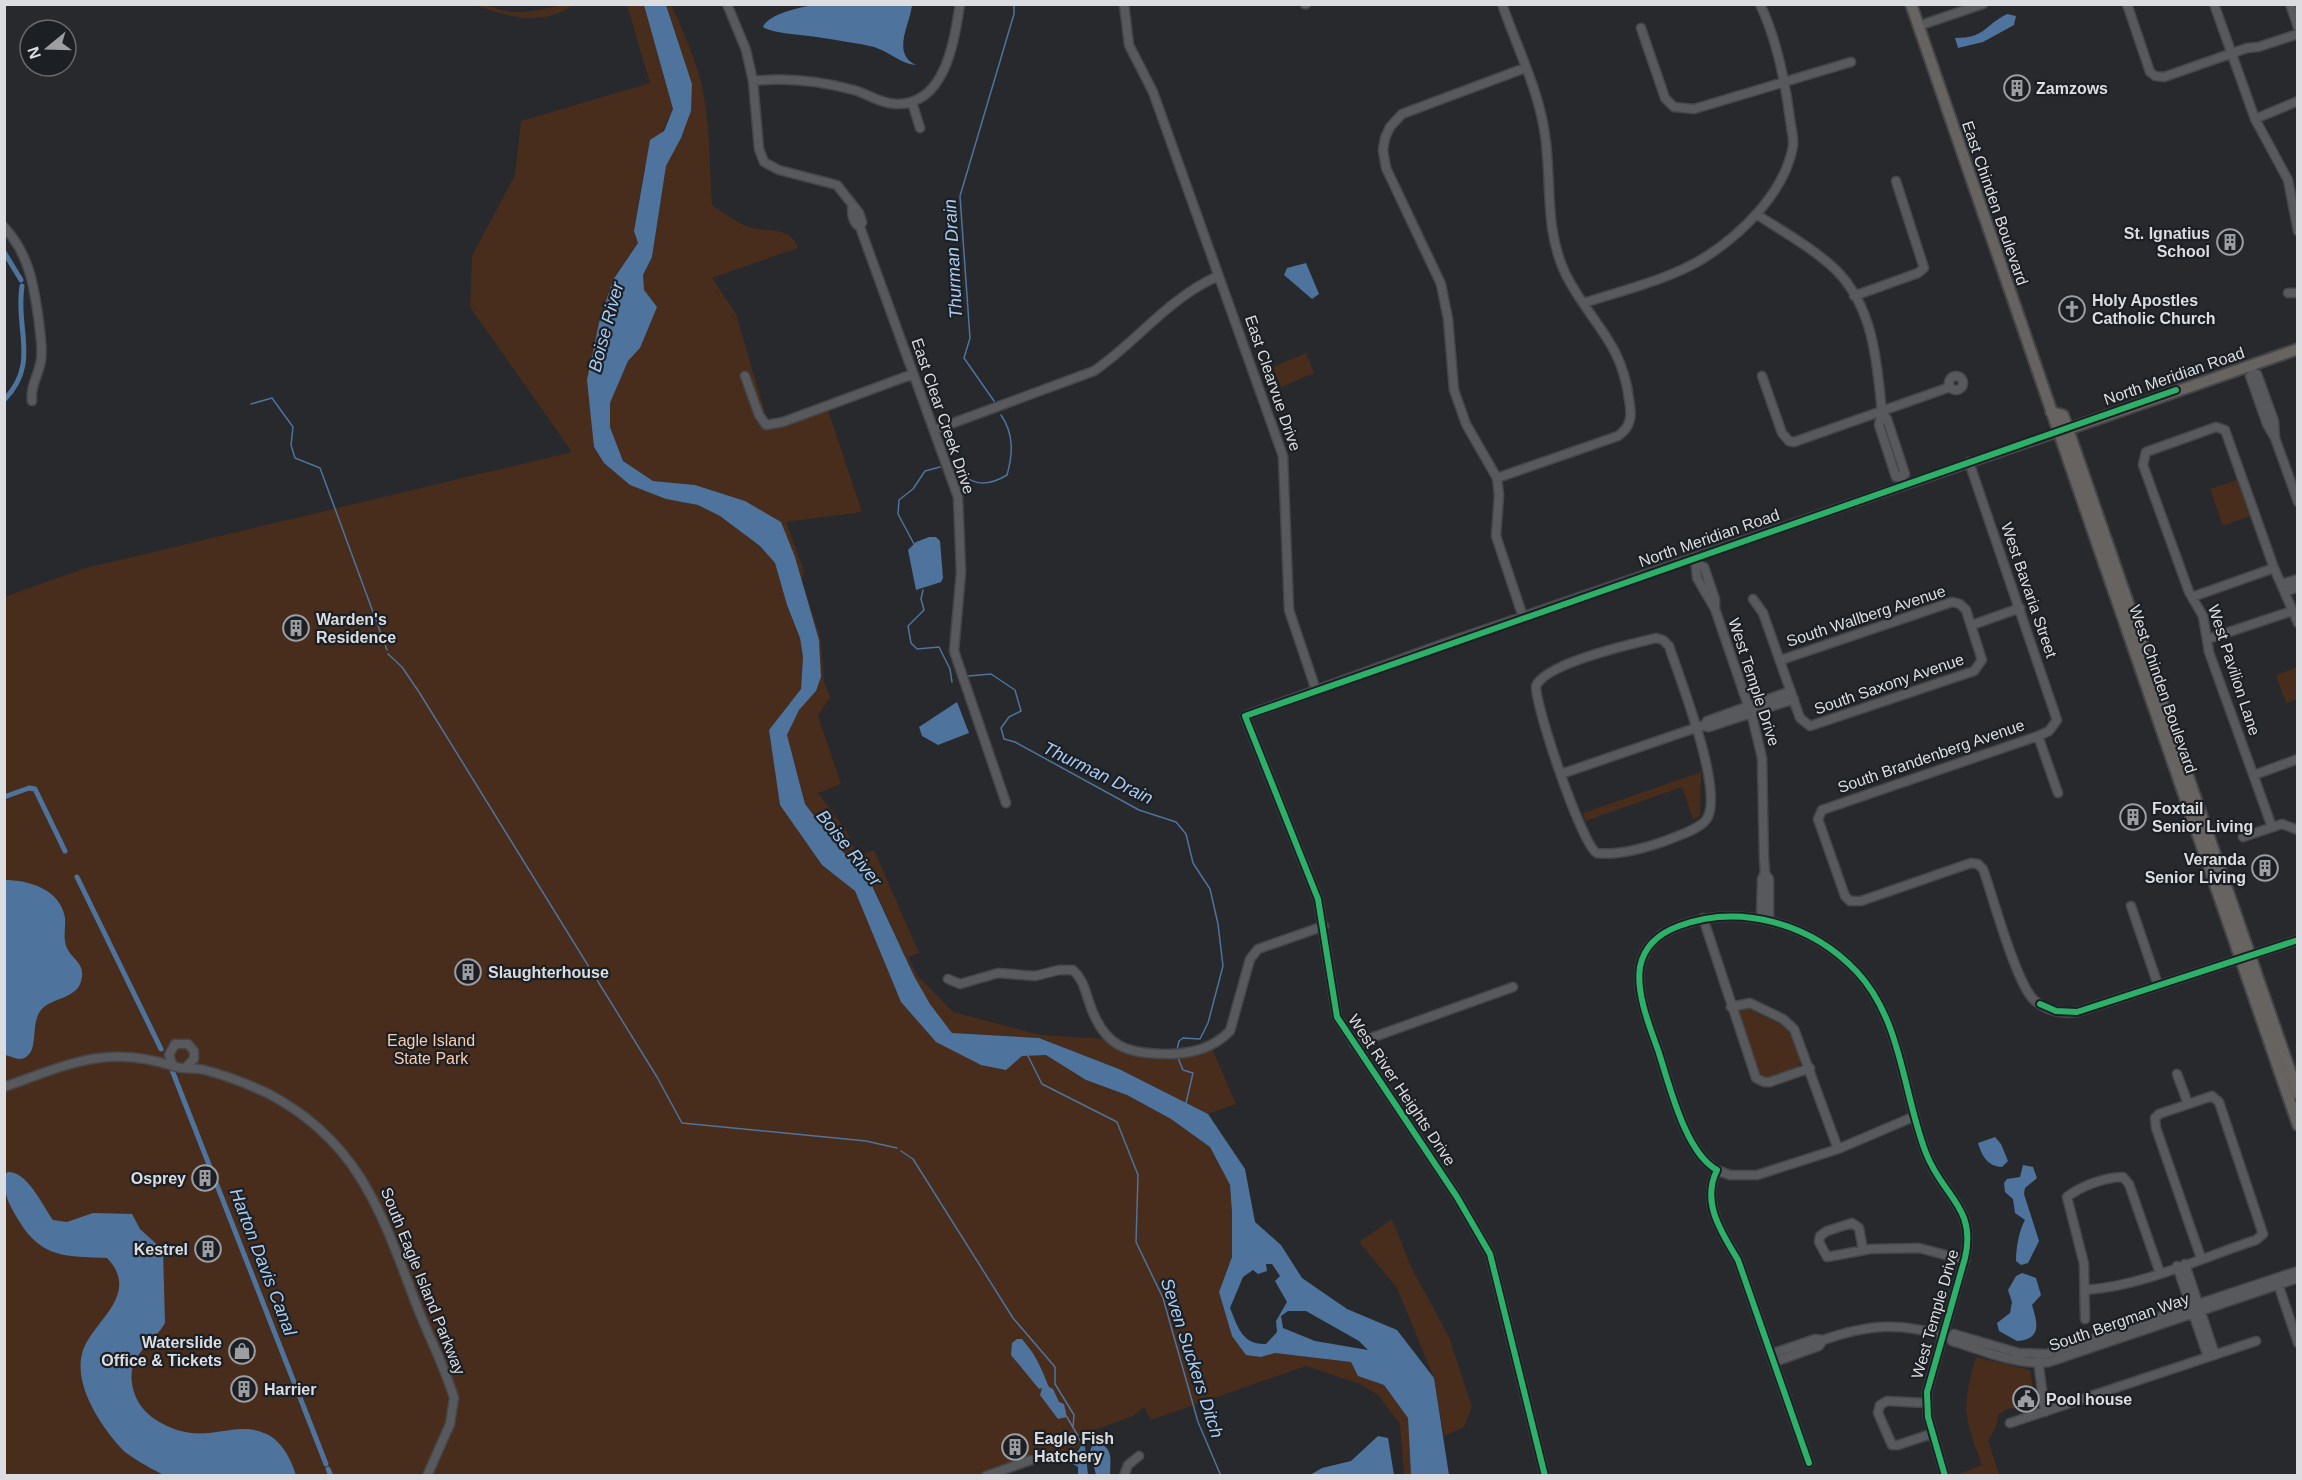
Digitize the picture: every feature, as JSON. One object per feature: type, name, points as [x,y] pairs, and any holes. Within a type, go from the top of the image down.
[{"type":"main road","name":"East Chinden Boulevard","points":[[1911,4],[2052,412],[2063,415],[2062,431]]},
{"type":"main road","name":"North Meridian Road","points":[[2062,431],[2252,369],[2298,349]]},
{"type":"main road","name":"West Chinden Boulevard","points":[[2062,431],[2245,956],[2298,1094]]},
{"type":"main road","name":"West Chinden Boulevard","points":[[2245,956],[2298,1125]]},
{"type":"street","points":[[727,4],[746,50],[753,81],[801,79],[856,91],[884,102],[912,102],[926,94],[942,74],[960,4]]},
{"type":"street","name":"East Clearvue Drive","points":[[1124,4],[1124,22],[1129,45],[1151,88],[1285,463],[1289,610],[1316,690]]},
{"type":"street","points":[[1497,478],[1618,436],[1629,424],[1631,413],[1626,379],[1611,341],[1565,273],[1554,243],[1545,134],[1502,4]]},
{"type":"street","points":[[1584,303],[1687,266],[1719,247],[1756,214],[1778,186],[1787,167],[1793,144],[1785,84],[1770,24],[1760,4]]},
{"type":"street","points":[[1918,26],[1983,4]]},
{"type":"street","points":[[2127,4],[2150,72],[2155,76],[2164,77],[2231,53],[2298,33]]},
{"type":"street","points":[[2214,4],[2255,119],[2288,180],[2298,231]]},
{"type":"street","points":[[2290,4],[2298,27]]},
{"type":"street","points":[[1641,28],[1665,98],[1674,108],[1694,109],[1851,63]]},
{"type":"street","points":[[1523,616],[1496,536],[1499,495],[1497,478],[1459,407],[1452,382],[1448,319],[1443,294],[1435,270],[1386,168],[1383,156],[1385,138],[1396,119],[1411,109],[1525,68]]},
{"type":"street","name":"East Clear Creek Drive","points":[[753,81],[759,149],[764,162],[779,171],[828,181],[843,190],[852,205],[852,216],[855,224],[860,227],[958,497],[961,572],[955,657],[1006,803]]},
{"type":"street","points":[[2255,119],[2298,101]]},
{"type":"street","points":[[912,102],[921,128]]},
{"type":"street","points":[[1854,296],[1914,274],[1924,268],[1896,181]]},
{"type":"street","points":[[1756,214],[1837,271],[1866,317],[1873,339],[1882,413],[1887,419],[1905,474],[1902,480]]},
{"type":"street","points":[[4,227],[27,261],[33,281],[42,352],[40,369],[31,392],[32,401]]},
{"type":"street","points":[[934,430],[1094,370],[1112,358],[1175,299],[1193,287],[1218,276]]},
{"type":"street","points":[[2252,369],[2250,376],[2266,424],[2276,438],[2298,502]]},
{"type":"street","points":[[745,376],[759,415],[766,425],[783,422],[913,374]]},
{"type":"street","points":[[1762,376],[1782,433],[1789,441],[1799,441],[1950,387]]},
{"type":"street","name":"West Pavilion Lane","points":[[2272,827],[2209,651],[2203,616],[2192,597],[2143,465],[2144,456],[2149,451],[2221,428],[2228,434],[2274,568]]},
{"type":"street","name":"North Meridian Road","points":[[1245,716],[1523,616],[1696,561],[1902,480],[1969,462],[2062,431]]},
{"type":"street","name":"West Bavaria Street","points":[[1969,462],[2057,717],[2052,728]]},
{"type":"street","name":"West Temple Drive","points":[[1696,561],[1697,578],[1715,609],[1749,710],[1762,758],[1765,873],[1762,879],[1765,919],[1826,947],[1846,962],[1867,983],[1888,1026],[1907,1083],[1913,1117],[1932,1167],[1964,1214],[1968,1226],[1969,1241],[1965,1260],[1946,1336],[1933,1363],[1926,1403],[1931,1434],[1946,1476]]},
{"type":"street","points":[[2192,597],[2274,568],[2298,623]]},
{"type":"street","points":[[2283,588],[2298,579]]},
{"type":"street","points":[[2283,588],[2298,587]]},
{"type":"street","points":[[1561,774],[1700,726],[1707,721],[1792,695],[1763,613],[1753,599]]},
{"type":"street","name":"South Wallberg Avenue","points":[[1781,660],[1952,602],[1960,604],[1972,625]]},
{"type":"street","points":[[1972,625],[2020,608]]},
{"type":"street","points":[[2208,639],[2292,610]]},
{"type":"street","name":"South Saxony Avenue","points":[[1792,695],[1805,724],[1815,726],[1974,671],[1981,664],[1982,656],[1972,625]]},
{"type":"street","points":[[1656,638],[1663,640],[1669,646],[1700,726],[1709,778],[1707,819],[1677,836],[1637,849],[1602,854],[1593,852],[1561,774],[1535,690],[1537,682],[1566,665],[1604,651],[1656,638]]},
{"type":"street","name":"West River Heights Drive","points":[[1245,716],[1318,899],[1337,1017],[1457,1197],[1490,1254],[1545,1476]]},
{"type":"street","name":"South Brandenberg Avenue","points":[[2052,728],[2038,736],[1825,808],[1819,813],[1818,819],[1843,892],[1851,901],[1861,902],[1971,863],[1978,864],[1983,869],[2023,984],[2040,1004],[2056,1011],[2077,1011],[2158,984]]},
{"type":"street","points":[[2038,736],[2058,793]]},
{"type":"street","points":[[2253,776],[2298,759]]},
{"type":"street","points":[[2243,837],[2282,824],[2298,830]]},
{"type":"street","points":[[2131,906],[2158,984],[2298,939]]},
{"type":"street","points":[[1765,919],[1722,915],[1703,918],[1672,928],[1658,936],[1645,954],[1639,979],[1656,1046],[1693,1146],[1702,1159],[1717,1170],[1730,1175],[1757,1175],[1838,1149],[1913,1117]]},
{"type":"street","points":[[1703,918],[1753,1072],[1760,1081],[1770,1082],[1810,1068]]},
{"type":"street","points":[[948,979],[960,984],[998,974],[1035,976],[1059,970],[1073,970],[1086,988],[1092,1011],[1102,1029],[1114,1042],[1127,1051],[1142,1054],[1177,1053],[1208,1047],[1230,1032],[1250,959],[1258,949],[1324,926]]},
{"type":"street","points":[[1354,1044],[1513,987]]},
{"type":"street","points":[[1731,1007],[1750,1003],[1788,1023],[1800,1039],[1838,1149]]},
{"type":"street","points":[[150,1060],[169,1053],[176,1044],[184,1043],[192,1047],[194,1055],[207,1071]]},
{"type":"street","points":[[169,1053],[174,1066]]},
{"type":"street","points":[[4,1087],[94,1057],[125,1056],[185,1068],[192,1063],[194,1055]]},
{"type":"street","name":"South Eagle Island Parkway","points":[[185,1068],[207,1071],[254,1087],[306,1118],[342,1153],[377,1204],[454,1398],[450,1424],[427,1476]]},
{"type":"street","points":[[2177,1074],[2188,1104]]},
{"type":"street","points":[[2085,1290],[2111,1287],[2160,1273],[2256,1240],[2263,1234],[2216,1097],[2212,1096],[2159,1114],[2155,1118],[2156,1128],[2201,1258]]},
{"type":"street","points":[[1717,1170],[1710,1189],[1710,1199],[1721,1232],[1738,1260],[1809,1462]]},
{"type":"street","points":[[2085,1319],[2081,1246],[2067,1197],[2076,1190],[2114,1177],[2123,1177],[2129,1184],[2160,1273]]},
{"type":"street","points":[[1863,1250],[1859,1228],[1852,1223],[1827,1231],[1820,1236],[1819,1242],[1827,1257],[1863,1250],[1919,1248],[1965,1260]]},
{"type":"street","points":[[2181,1265],[2211,1356]]},
{"type":"street","name":"South Bergman Way","points":[[1773,1358],[1819,1346],[1823,1340],[1854,1330],[1885,1325],[1905,1326],[1946,1336],[1952,1341],[1996,1354],[2038,1360],[2062,1359],[2277,1281],[2298,1271]]},
{"type":"street","name":"South Bergman Way","points":[[2277,1281],[2298,1278]]},
{"type":"street","points":[[2277,1281],[2298,1343]]},
{"type":"street","points":[[2010,1423],[2256,1341]]},
{"type":"street","points":[[2038,1360],[2045,1412]]},
{"type":"street","points":[[1926,1403],[1887,1401],[1880,1405],[1878,1413],[1892,1445],[1931,1434]]},
{"type":"street","points":[[1124,1476],[1128,1465],[1138,1456]]},
{"type":"street","points":[[986,1476],[1031,1460]]},
{"type":"green space","points":[[476,5],[514,12],[572,5],[550,16],[525,18]]},
{"type":"green space","name":"Eagle Island State Park","points":[[627,5],[644,5],[673,109],[644,169],[634,231],[638,243],[613,280],[594,447],[666,499],[698,505],[720,516],[760,546],[775,563],[787,605],[800,638],[803,657],[801,689],[769,730],[780,805],[822,865],[855,891],[901,1002],[936,1042],[1022,1055],[1046,1055],[1086,1080],[1127,1095],[1171,1119],[1210,1147],[1230,1185],[1232,1257],[1219,1292],[1232,1336],[1261,1357],[1275,1353],[1351,1362],[1358,1376],[1384,1385],[1408,1418],[1411,1475],[1404,1475],[1400,1424],[1378,1395],[1358,1383],[1306,1366],[1151,1420],[1144,1407],[1133,1416],[1078,1436],[1081,1446],[1030,1463],[1028,1460],[981,1475],[5,1475],[4,597],[86,568],[572,452],[470,307],[472,256],[515,175],[521,121],[650,83]]},
{"type":"green space","points":[[666,5],[671,5],[678,20],[701,82],[708,135],[712,205],[748,227],[777,231],[789,236],[798,248],[712,278],[736,314],[770,429],[828,410],[862,512],[786,522],[804,571],[802,580],[821,640],[824,682],[830,697],[818,716],[841,784],[818,793],[846,830],[858,856],[874,850],[919,953],[908,957],[917,975],[953,1012],[1041,1035],[1107,1039],[1119,1050],[1132,1055],[1211,1046],[1236,1104],[1208,1114],[1119,1069],[1040,1038],[952,1033],[930,1004],[914,976],[869,877],[840,849],[805,804],[787,735],[799,710],[816,691],[821,677],[819,640],[795,557],[745,501],[695,485],[653,481],[623,461],[610,427],[610,403],[628,361],[640,348],[643,275],[652,257],[666,166],[681,138],[692,84]]},
{"type":"green space","points":[[1306,353],[1314,373],[1281,387],[1273,367]]},
{"type":"green space","points":[[2237,480],[2250,516],[2223,526],[2210,489]]},
{"type":"green space","points":[[2297,667],[2297,699],[2286,703],[2276,675]]},
{"type":"green space","points":[[1701,772],[1700,816],[1693,819],[1682,787],[1585,821],[1583,813]]},
{"type":"green space","points":[[1747,1008],[1788,1028],[1802,1058],[1798,1068],[1764,1079],[1758,1074],[1739,1018],[1739,1012]]},
{"type":"green space","points":[[1392,1219],[1411,1267],[1449,1337],[1472,1407],[1464,1427],[1444,1436],[1434,1378],[1397,1288],[1359,1242]]},
{"type":"green space","points":[[1976,1357],[2030,1370],[2036,1405],[2031,1410],[2027,1407],[2007,1409],[1998,1415],[1996,1427],[1988,1440],[1999,1474],[1954,1476],[1982,1465],[1971,1435],[1967,1412],[1968,1388]]},
{"type":"water","name":"Boise River","points":[[644,5],[666,5],[692,84],[691,111],[681,138],[666,166],[652,257],[643,275],[644,290],[657,307],[640,348],[628,361],[610,403],[610,427],[623,461],[653,481],[695,485],[745,501],[781,522],[795,557],[819,640],[821,677],[816,691],[799,710],[787,735],[805,804],[840,849],[868,877],[914,976],[930,1004],[952,1033],[1039,1038],[1119,1069],[1208,1114],[1245,1169],[1255,1222],[1281,1245],[1302,1278],[1347,1309],[1397,1330],[1434,1378],[1449,1475],[1411,1475],[1408,1418],[1384,1385],[1358,1376],[1351,1362],[1275,1353],[1261,1357],[1246,1355],[1232,1336],[1219,1292],[1232,1257],[1230,1185],[1210,1147],[1171,1119],[1127,1095],[1086,1080],[1046,1055],[1022,1056],[1006,1070],[981,1065],[936,1042],[901,1002],[855,891],[822,865],[780,805],[769,730],[801,689],[803,657],[800,638],[787,605],[775,563],[760,546],[720,516],[698,505],[666,499],[630,485],[604,463],[594,447],[587,380],[599,323],[613,280],[638,243],[634,231],[650,140],[664,131],[673,109]],"holes":[[[1266,1264],[1272,1264],[1280,1276],[1275,1281],[1287,1302],[1276,1321],[1277,1332],[1266,1344],[1258,1344],[1242,1334],[1230,1308],[1243,1277],[1253,1270],[1258,1274],[1267,1271]],[[1288,1311],[1306,1311],[1359,1341],[1368,1350],[1315,1341],[1283,1328],[1281,1316]]]},
{"type":"water","points":[[816,5],[912,5],[903,46],[909,60],[916,65],[874,47],[782,33],[763,27],[766,22],[779,15]]},
{"type":"water","points":[[2007,14],[2016,16],[2014,25],[1983,42],[1958,48],[1955,38],[1979,34]]},
{"type":"water","points":[[1306,263],[1319,294],[1312,299],[1284,275],[1287,268]]},
{"type":"water","points":[[936,537],[940,541],[943,578],[941,582],[916,590],[908,550],[916,542]]},
{"type":"water","points":[[957,702],[969,733],[938,745],[922,736],[919,727]]},
{"type":"water","points":[[4,880],[33,884],[50,893],[57,900],[65,918],[66,946],[80,965],[82,972],[80,984],[76,990],[41,1010],[36,1022],[34,1042],[30,1053],[21,1059],[5,1055]]},
{"type":"water","points":[[1995,1137],[2001,1144],[2008,1161],[2002,1167],[1992,1165],[1986,1160],[1978,1143]]},
{"type":"water","points":[[2023,1165],[2033,1167],[2037,1178],[2025,1188],[2024,1194],[2039,1241],[2028,1263],[2021,1265],[2016,1261],[2020,1234],[2025,1220],[2015,1213],[2013,1199],[2005,1192],[2004,1183],[2007,1179],[2020,1177]]},
{"type":"water","points":[[15,1173],[28,1183],[53,1220],[67,1222],[93,1213],[132,1214],[140,1229],[163,1250],[165,1323],[137,1357],[132,1373],[135,1394],[145,1410],[167,1426],[181,1431],[207,1433],[241,1429],[264,1433],[280,1445],[288,1456],[296,1475],[167,1476],[141,1463],[121,1448],[105,1429],[91,1405],[82,1379],[81,1366],[82,1354],[87,1343],[117,1297],[119,1285],[117,1272],[107,1258],[57,1253],[37,1243],[9,1204],[5,1182],[5,1174]]},
{"type":"water","points":[[2022,1273],[2036,1278],[2041,1295],[2032,1305],[2036,1323],[2034,1333],[2025,1340],[2017,1341],[1999,1331],[1997,1323],[2010,1313],[2012,1302],[2008,1290],[2016,1276]]},
{"type":"water","points":[[1017,1339],[1022,1339],[1035,1357],[1049,1387],[1053,1389],[1059,1402],[1064,1404],[1067,1417],[1058,1419],[1040,1395],[1042,1388],[1039,1389],[1011,1355],[1012,1343]]},
{"type":"water","points":[[1078,1436],[1085,1446],[1088,1475],[1078,1475],[1078,1467],[1071,1463],[1067,1452],[1078,1451],[1081,1446]]},
{"type":"water","points":[[1378,1436],[1388,1438],[1394,1475],[1310,1475],[1322,1468],[1351,1461]]},
{"type":"water","points":[[1099,1443],[1109,1452],[1110,1475],[1096,1475],[1090,1451],[1092,1446]]},
{"type":"waterway","name":"Thurman Drain","points":[[994,401],[964,358],[970,338],[960,196],[1014,14],[1014,4]]},
{"type":"waterway","points":[[4,252],[21,280]]},
{"type":"waterway","points":[[4,400],[15,387],[24,359],[21,317],[22,286]]},
{"type":"waterway","points":[[251,404],[272,398],[293,427],[291,445],[295,458],[320,468],[387,650]]},
{"type":"waterway","name":"Thurman Drain","points":[[952,465],[965,477],[977,482],[991,482],[1007,475],[1011,444],[1008,429],[1001,415]]},
{"type":"waterway","name":"Thurman Drain","points":[[914,544],[898,514],[899,500],[913,489],[925,471],[940,467]]},
{"type":"waterway","name":"Thurman Drain","points":[[923,590],[921,599],[924,610],[908,626],[911,643],[917,649],[939,647],[950,669],[952,682]]},
{"type":"waterway","points":[[388,654],[402,667],[419,692],[657,1077],[682,1123],[866,1141],[897,1148]]},
{"type":"waterway","name":"Thurman Drain","points":[[968,676],[991,674],[1015,690],[1021,711],[1009,717],[1001,728],[1004,739],[1015,742],[1139,810],[1176,822],[1186,834],[1193,863],[1210,889],[1218,924],[1223,966],[1208,1023],[1200,1039],[1183,1038],[1179,1041],[1177,1050]]},
{"type":"waterway","name":"Harton Davis Canal","points":[[4,797],[29,788],[35,789],[65,851]]},
{"type":"waterway","name":"Harton Davis Canal","points":[[77,877],[161,1049]]},
{"type":"waterway","name":"Seven Suckers Ditch","points":[[1027,1054],[1042,1084],[1117,1122],[1138,1175],[1136,1242],[1163,1298],[1198,1422],[1221,1476]]},
{"type":"waterway","name":"Thurman Drain","points":[[1178,1058],[1183,1070],[1193,1073],[1186,1103]]},
{"type":"waterway","name":"Harton Davis Canal","points":[[172,1070],[326,1464]]},
{"type":"waterway","points":[[901,1151],[913,1159],[1013,1318],[1055,1367],[1055,1384],[1074,1415],[1073,1428]]},
{"type":"waterway","points":[[1067,1417],[1078,1436]]},
{"type":"waterway","name":"Harton Davis Canal","points":[[328,1469],[331,1476]]},
{"type":"cycle path","points":[[1545,1476],[1490,1254],[1457,1197],[1337,1017],[1318,899],[1245,716],[2176,390]]},
{"type":"cycle path","points":[[1809,1463],[1738,1260],[1715,1216],[1711,1194],[1717,1170],[1696,1149],[1687,1133],[1673,1098],[1642,998],[1640,967],[1649,947],[1672,929],[1703,919],[1751,918],[1774,922],[1819,941],[1857,972],[1872,991],[1884,1012],[1900,1058],[1926,1153],[1933,1168],[1956,1202],[1966,1226],[1965,1258],[1927,1392],[1928,1417],[1945,1476]]},
{"type":"cycle path","points":[[2040,1004],[2056,1011],[2077,1012],[2298,940]]},
{"type":"place","name":"Zamzows","points":[[2017,88]]},
{"type":"place","name":"St. Ignatius School","points":[[2230,242]]},
{"type":"place","name":"Holy Apostles Catholic Church","points":[[2072,309]]},
{"type":"place","name":"Warden's Residence","points":[[296,628]]},
{"type":"place","name":"Foxtail Senior Living","points":[[2133,817]]},
{"type":"place","name":"Veranda Senior Living","points":[[2265,868]]},
{"type":"place","name":"Slaughterhouse","points":[[468,972]]},
{"type":"place","name":"Osprey","points":[[205,1178]]},
{"type":"place","name":"Kestrel","points":[[208,1249]]},
{"type":"place","name":"Waterslide Office & Tickets","points":[[242,1351]]},
{"type":"place","name":"Harrier","points":[[244,1389]]},
{"type":"place","name":"Pool house","points":[[2026,1399]]},
{"type":"place","name":"Eagle Fish Hatchery","points":[[1015,1447]]}]
